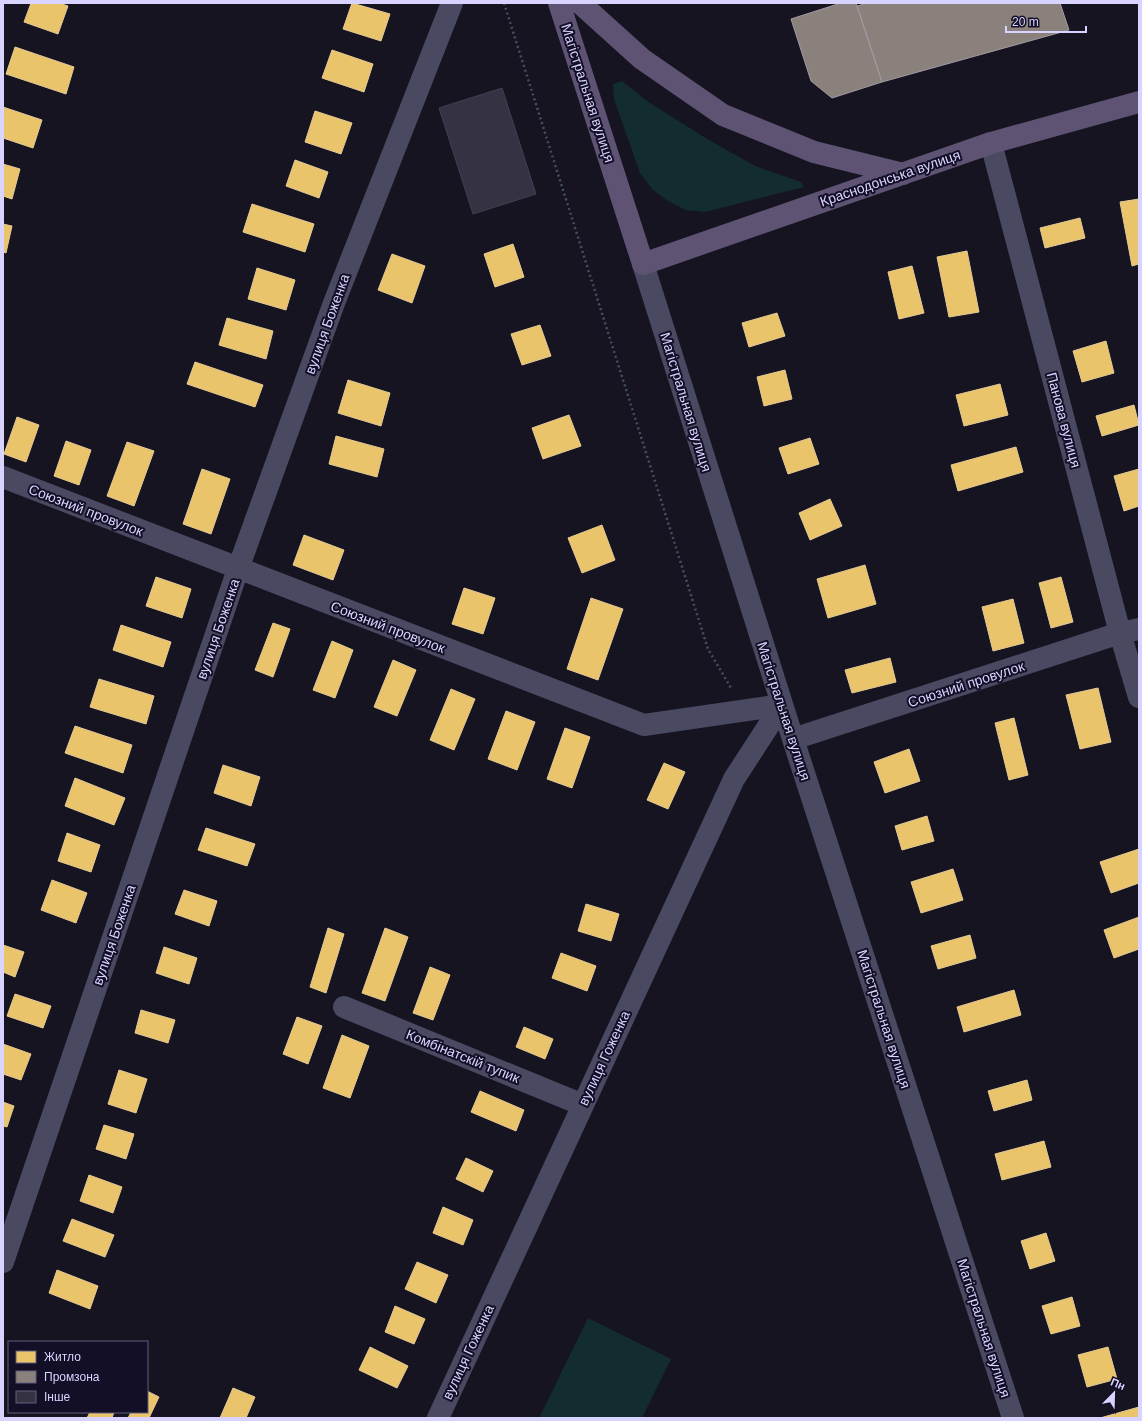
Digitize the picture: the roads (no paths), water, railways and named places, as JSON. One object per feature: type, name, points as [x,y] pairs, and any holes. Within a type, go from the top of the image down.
[{"type":"main road","name":"Магістральная вулиця","points":[[559,3],[643,264]]},
{"type":"main road","points":[[580,3],[642,59],[723,115],[814,152],[903,174]]},
{"type":"main road","name":"Краснодонська вулиця","points":[[643,264],[991,143],[1139,102]]},
{"type":"street","name":"вулиця Боженка","points":[[3,1262],[238,569],[334,304],[452,3]]},
{"type":"street","name":"Панова вулиця","points":[[991,143],[1129,631],[1139,697]]},
{"type":"street","name":"Магістральная вулиця","points":[[643,264],[792,739],[1013,1418]]},
{"type":"street","name":"Союзний провулок","points":[[3,477],[644,725],[782,705]]},
{"type":"street","name":"Союзний провулок","points":[[792,739],[1129,631]]},
{"type":"street","name":"вулиця Гоженка","points":[[438,1418],[734,779],[782,705]]},
{"type":"street","name":"Комбінатскій тупик","points":[[344,1007],[583,1105]]}]
